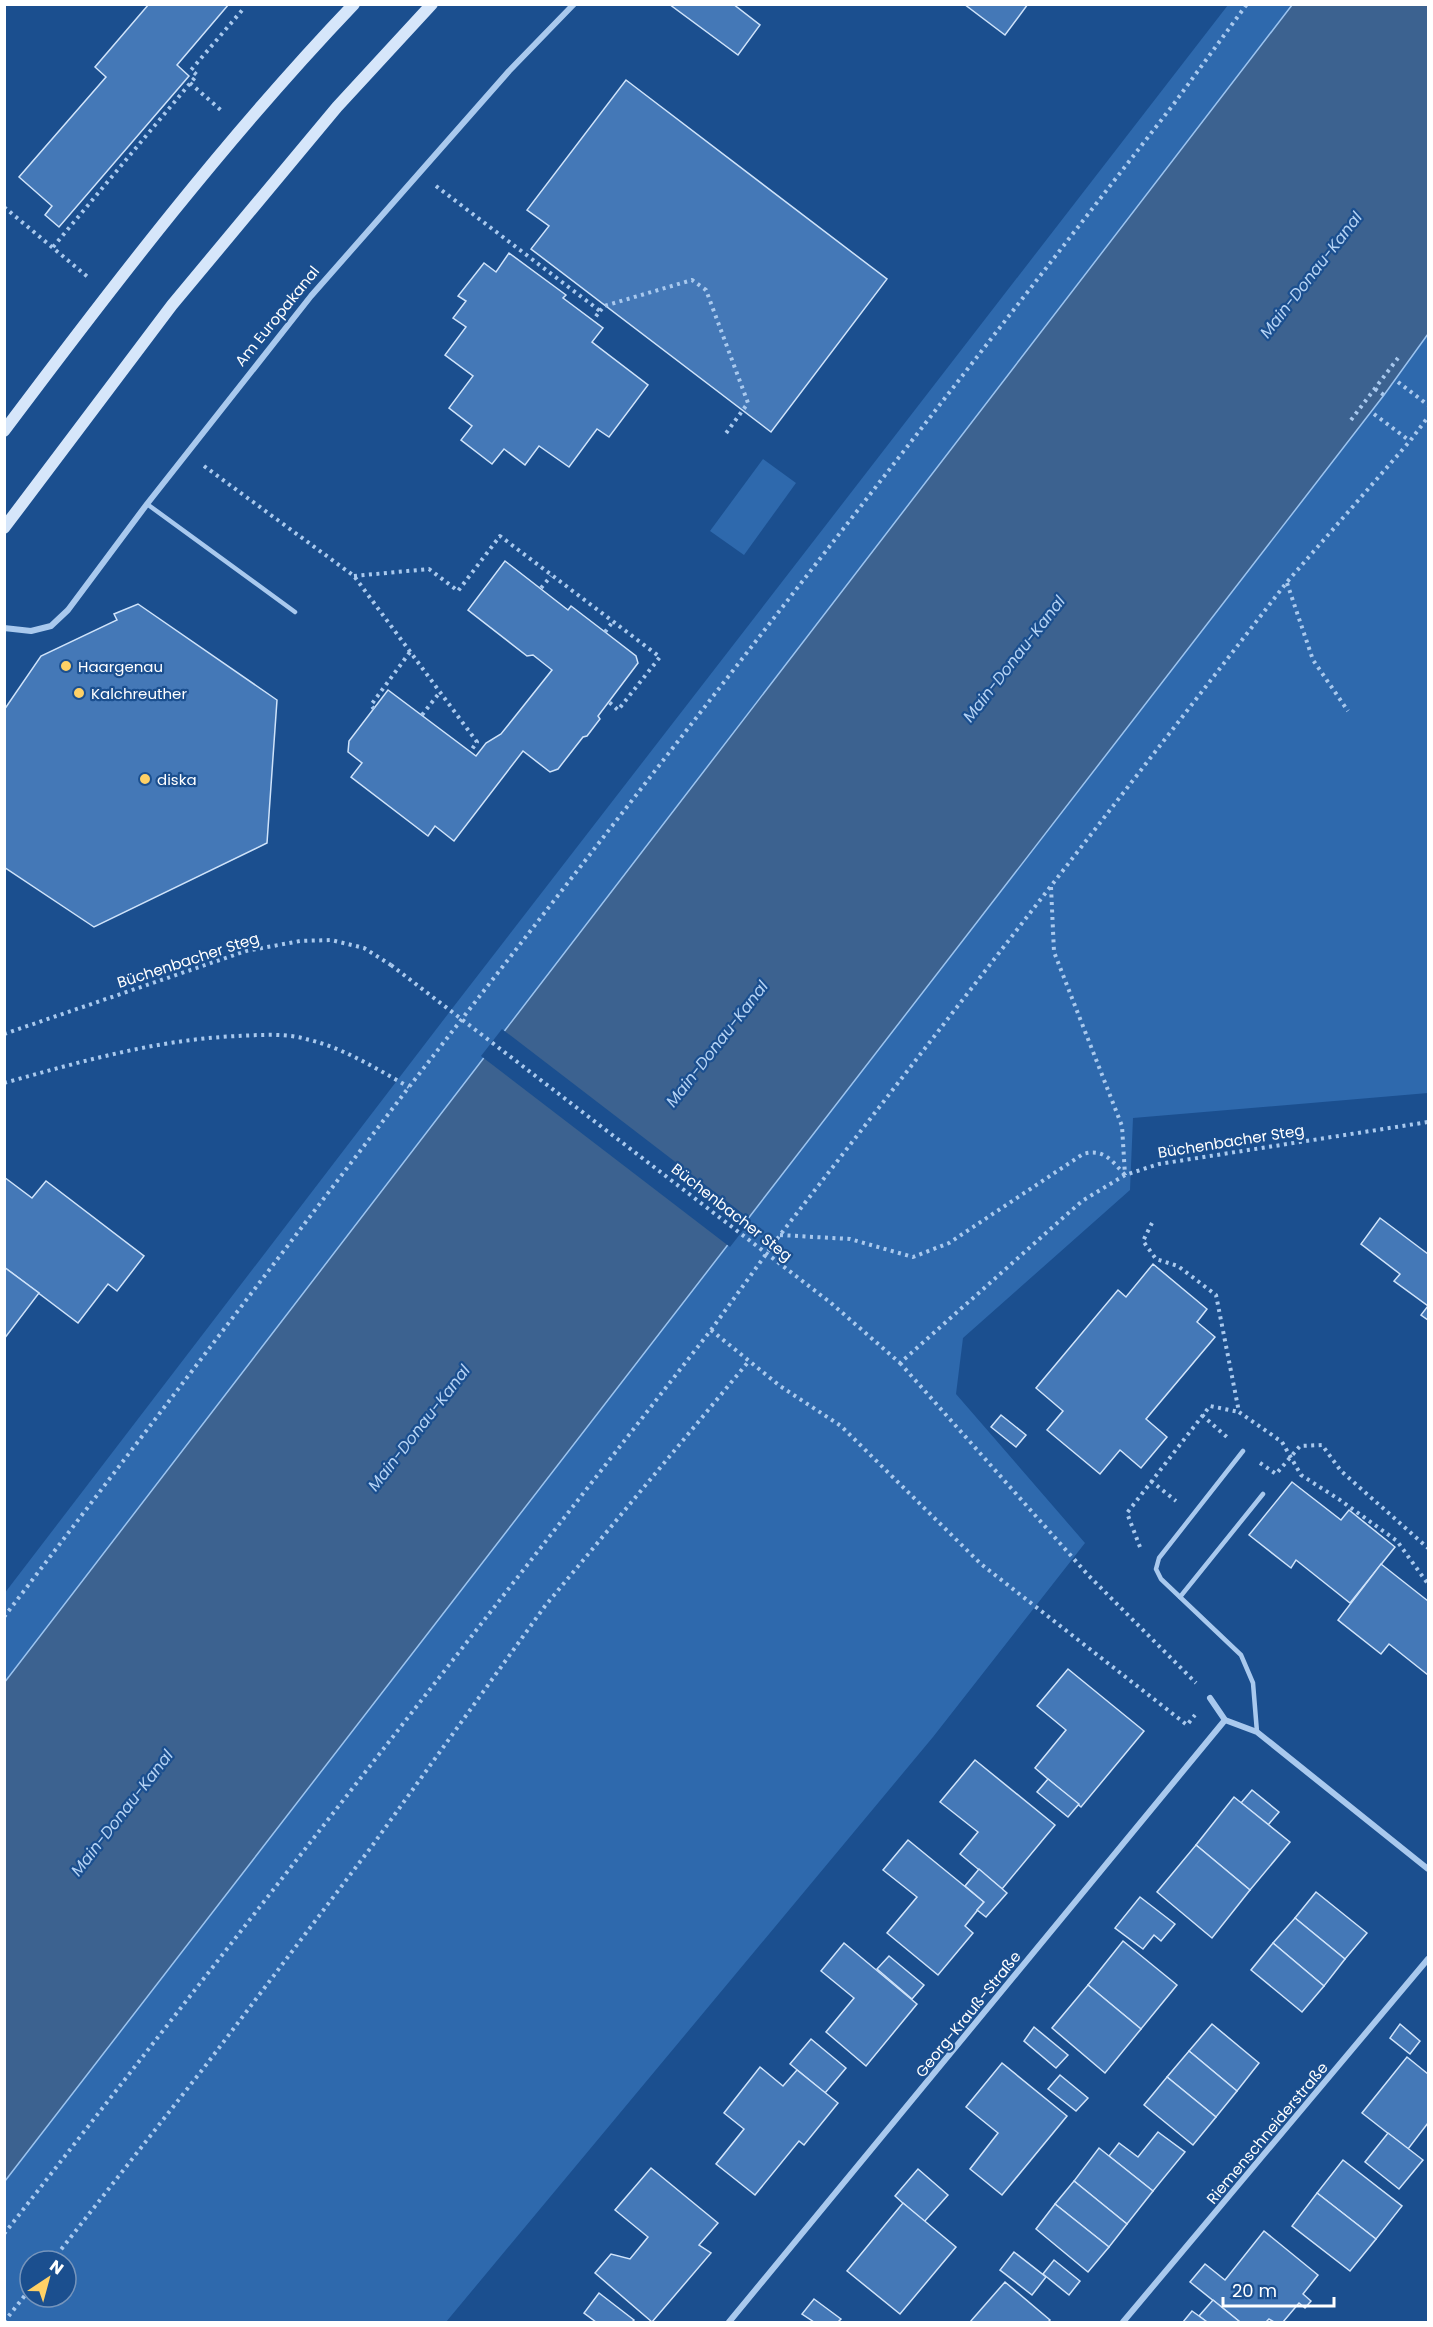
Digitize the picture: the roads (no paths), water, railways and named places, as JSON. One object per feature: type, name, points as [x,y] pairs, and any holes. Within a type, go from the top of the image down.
[{"type":"main road","points":[[4,431],[107,294],[257,113],[354,4]]},
{"type":"main road","points":[[4,528],[172,305],[337,107],[432,4]]},
{"type":"street","name":"Am Europakanal","points":[[4,628],[31,631],[51,626],[68,610],[147,504],[311,296],[509,71],[573,4]]},
{"type":"street","points":[[1210,1698],[1225,1720],[1257,1732],[1428,1869]]},
{"type":"street","name":"Georg-Krauß-Straße","points":[[729,2322],[1225,1720]]},
{"type":"street","name":"Riemenschneiderstraße","points":[[1123,2322],[1428,1959]]},
{"type":"lane","points":[[147,504],[295,612]]},
{"type":"lane","points":[[1243,1451],[1170,1542],[1159,1558],[1156,1569],[1161,1579],[1233,1646],[1247,1665],[1253,1683],[1257,1732]]},
{"type":"lane","points":[[1180,1597],[1263,1494]]},
{"type":"water","name":"Main-Donau-Kanal","points":[[1292,5],[1428,5],[1428,334],[1384,395],[5,2181],[4,1683]]},
{"type":"place","name":"Haargenau","points":[[66,666]]},
{"type":"place","name":"Kalchreuther","points":[[79,693]]},
{"type":"place","name":"diska","points":[[145,779]]}]
